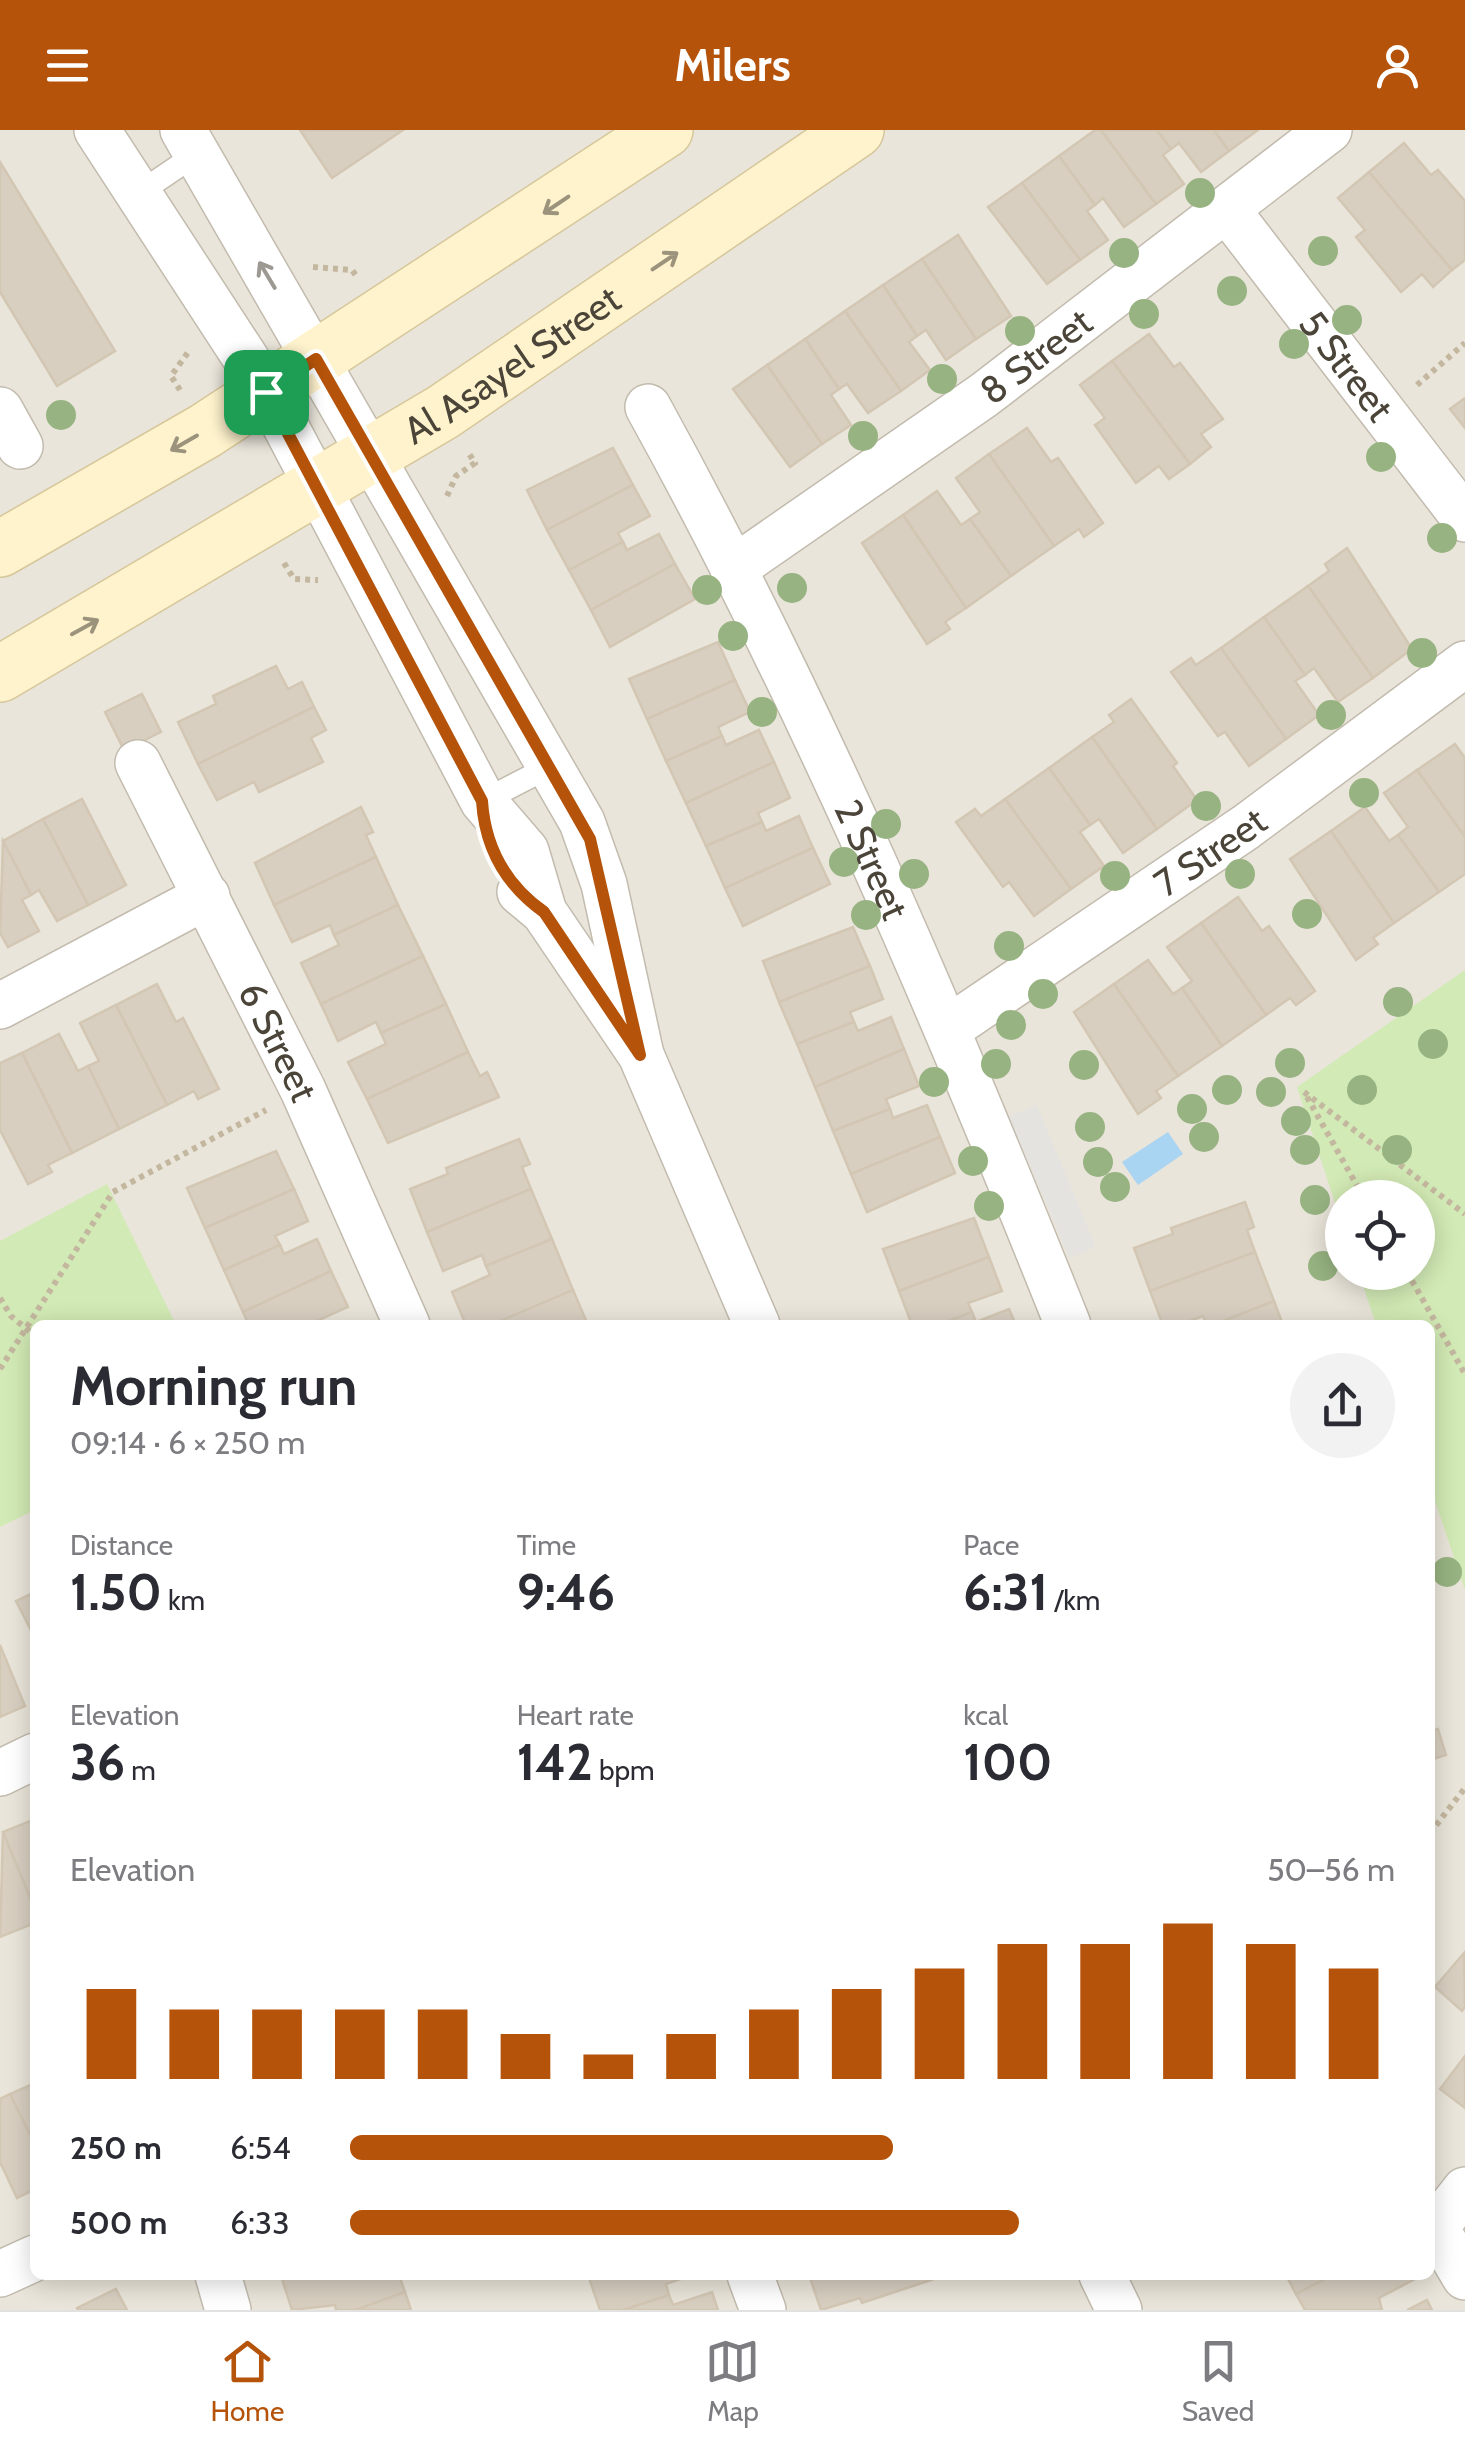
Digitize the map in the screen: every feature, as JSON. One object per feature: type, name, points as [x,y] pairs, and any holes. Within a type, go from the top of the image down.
[{"type":"main road","points":[[0,549],[266,392],[665,130]]},
{"type":"main road","name":"Al Asayel Street","points":[[0,674],[443,412],[856,130]]},
{"type":"street","points":[[98,130],[266,392],[319,488],[482,801],[489,844],[500,865],[527,900],[544,912],[640,1055],[755,1320]]},
{"type":"street","name":"8 Street","points":[[734,568],[984,395],[1329,130]]},
{"type":"street","points":[[184,137],[316,359],[590,839],[604,884],[640,1055]]},
{"type":"street","name":"5 Street","points":[[1228,211],[1465,519]]},
{"type":"street","name":"2 Street","points":[[648,407],[787,673],[949,1028],[1066,1320]]},
{"type":"street","name":"7 Street","points":[[949,1028],[1229,838],[1465,664]]},
{"type":"street","name":"6 Street","points":[[138,763],[303,1090],[405,1320]]},
{"type":"street","points":[[544,912],[577,905],[604,884]]},
{"type":"street","points":[[0,1006],[207,896]]},
{"type":"street","points":[[0,1773],[30,1758]]},
{"type":"street","points":[[1435,2221],[1465,2190]]},
{"type":"street","points":[[1435,2226],[1465,2278]]},
{"type":"street","points":[[0,2274],[30,2260]]},
{"type":"street","points":[[219,2280],[228,2310]]},
{"type":"street","points":[[752,2280],[763,2310]]},
{"type":"street","points":[[1104,2280],[1119,2310]]},
{"type":"lane","points":[[139,193],[184,137]]},
{"type":"lane","points":[[482,801],[551,766]]},
{"type":"path","points":[[1377,407],[1406,382],[1413,388],[1465,343]]},
{"type":"path","points":[[32,1320],[112,1192],[303,1090]]},
{"type":"path","points":[[1354,1180],[1304,1092],[1420,1180]]},
{"type":"path","points":[[1435,1191],[1465,1214]]},
{"type":"path","points":[[1417,1290],[1434,1320]]},
{"type":"path","points":[[0,1298],[30,1333]]},
{"type":"path","points":[[1435,1321],[1465,1374]]},
{"type":"path","points":[[0,1369],[30,1324]]},
{"type":"path","points":[[1435,1827],[1465,1788]]},
{"type":"shaded area","points":[[0,130],[1465,130],[1465,2310],[0,2310]]},
{"type":"shaded area","points":[[1037,1105],[1096,1247],[1069,1258],[1009,1116]]},
{"type":"green space","points":[[1465,970],[1465,1590],[1435,1501],[1435,1320],[1374,1320],[1365,1290],[1435,1290],[1435,1180],[1328,1180],[1297,1087]]},
{"type":"green space","points":[[107,1184],[174,1320],[30,1320],[30,1512],[0,1527],[0,1241]]},
{"type":"water","points":[[1168,1132],[1183,1154],[1138,1185],[1122,1162]]},
{"type":"building","points":[[300,130],[403,130],[332,178]]},
{"type":"building","points":[[1095,130],[1101,130],[1156,204],[1124,227],[1103,198],[1095,205],[1059,156]]},
{"type":"building","points":[[1101,130],[1157,130],[1171,149],[1163,155],[1184,184],[1156,204]]},
{"type":"building","points":[[1157,130],[1214,130],[1229,151],[1201,172],[1179,143],[1171,149]]},
{"type":"building","points":[[1214,130],[1258,130],[1229,151]]},
{"type":"building","points":[[1404,143],[1431,175],[1438,170],[1465,201],[1465,260],[1452,270],[1369,172]]},
{"type":"building","points":[[1059,156],[1095,205],[1087,211],[1108,240],[1080,260],[1022,183]]},
{"type":"building","points":[[0,162],[115,351],[57,386],[0,292]]},
{"type":"building","points":[[1369,172],[1452,270],[1433,287],[1422,274],[1401,292],[1356,237],[1365,230],[1338,198]]},
{"type":"building","points":[[1022,183],[1080,260],[1047,284],[988,207]]},
{"type":"building","points":[[958,235],[1011,316],[976,339],[922,259]]},
{"type":"building","points":[[922,259],[976,339],[946,360],[926,330],[917,336],[883,285]]},
{"type":"building","points":[[883,285],[917,336],[909,342],[930,370],[901,391],[845,311]]},
{"type":"building","points":[[845,311],[901,391],[868,413],[847,384],[839,389],[805,339]]},
{"type":"building","points":[[1149,334],[1174,367],[1180,363],[1223,419],[1201,434],[1211,447],[1190,464],[1112,361]]},
{"type":"building","points":[[805,339],[839,389],[831,395],[851,425],[822,444],[767,365]]},
{"type":"building","points":[[1112,361],[1190,464],[1169,479],[1159,466],[1136,483],[1095,425],[1105,418],[1080,385]]},
{"type":"building","points":[[767,365],[822,444],[790,467],[733,389]]},
{"type":"building","points":[[1465,398],[1465,428],[1450,409]]},
{"type":"building","points":[[1027,428],[1051,462],[1058,458],[1103,523],[1084,537],[1079,529],[1054,546],[989,454]]},
{"type":"building","points":[[613,448],[633,485],[547,530],[527,490]]},
{"type":"building","points":[[989,454],[1054,546],[1011,576],[970,519],[980,512],[956,478]]},
{"type":"building","points":[[633,485],[650,516],[618,533],[623,542],[569,570],[547,530]]},
{"type":"building","points":[[937,491],[961,525],[970,519],[1011,576],[966,608],[903,515]]},
{"type":"building","points":[[903,515],[966,608],[945,622],[950,629],[927,644],[862,543]]},
{"type":"building","points":[[659,534],[675,564],[591,610],[569,570],[623,542],[627,550]]},
{"type":"building","points":[[1347,548],[1412,649],[1373,678],[1308,586],[1329,571],[1325,564]]},
{"type":"building","points":[[675,564],[695,599],[610,647],[591,610]]},
{"type":"building","points":[[1308,586],[1373,678],[1338,702],[1314,668],[1305,675],[1264,617]]},
{"type":"building","points":[[1264,617],[1305,675],[1295,681],[1319,715],[1286,739],[1221,648]]},
{"type":"building","points":[[718,642],[735,680],[647,719],[629,679]]},
{"type":"building","points":[[1221,648],[1286,739],[1249,766],[1225,732],[1218,736],[1171,672],[1191,658],[1196,665]]},
{"type":"building","points":[[276,666],[288,689],[302,682],[314,707],[198,764],[178,722],[216,704],[213,696]]},
{"type":"building","points":[[735,680],[750,712],[718,727],[722,736],[666,761],[647,719]]},
{"type":"building","points":[[142,694],[161,732],[124,750],[105,712]]},
{"type":"building","points":[[1131,699],[1177,763],[1173,766],[1197,800],[1157,829],[1092,737],[1114,722],[1109,715]]},
{"type":"building","points":[[314,707],[326,730],[311,738],[323,762],[259,792],[254,782],[217,800],[198,764]]},
{"type":"building","points":[[759,730],[774,762],[686,803],[666,761],[722,736],[726,745]]},
{"type":"building","points":[[1092,737],[1157,829],[1123,853],[1099,819],[1090,825],[1049,768]]},
{"type":"building","points":[[1455,744],[1465,758],[1465,837],[1417,770]]},
{"type":"building","points":[[774,762],[790,798],[758,813],[762,822],[706,846],[686,803]]},
{"type":"building","points":[[1049,768],[1090,825],[1080,832],[1104,866],[1071,889],[1005,799]]},
{"type":"building","points":[[1417,770],[1465,837],[1465,874],[1439,892],[1398,835],[1408,827],[1384,793]]},
{"type":"building","points":[[82,799],[126,885],[88,905],[43,819]]},
{"type":"building","points":[[1005,799],[1071,889],[1034,916],[1009,882],[1003,887],[956,822],[975,809],[981,816]]},
{"type":"building","points":[[361,807],[373,832],[366,835],[376,857],[274,905],[255,863]]},
{"type":"building","points":[[1365,807],[1389,841],[1398,835],[1439,892],[1394,923],[1331,831]]},
{"type":"building","points":[[799,816],[813,848],[725,888],[706,846],[762,822],[766,831]]},
{"type":"building","points":[[43,819],[88,905],[57,921],[39,890],[31,895],[3,841]]},
{"type":"building","points":[[1331,831],[1394,923],[1373,938],[1378,944],[1356,960],[1290,859]]},
{"type":"building","points":[[3,841],[31,895],[22,900],[39,931],[8,947],[0,933]]},
{"type":"building","points":[[813,848],[830,884],[743,926],[725,888]]},
{"type":"building","points":[[376,857],[398,905],[334,935],[330,925],[292,942],[274,905]]},
{"type":"building","points":[[1238,897],[1262,931],[1269,926],[1315,991],[1296,1005],[1290,998],[1266,1015],[1201,923]]},
{"type":"building","points":[[398,905],[423,956],[321,1004],[301,963],[339,945],[334,935]]},
{"type":"building","points":[[1201,923],[1266,1015],[1222,1046],[1182,988],[1192,981],[1167,947]]},
{"type":"building","points":[[853,927],[870,966],[779,1002],[763,961]]},
{"type":"building","points":[[423,956],[446,1004],[381,1033],[376,1022],[338,1041],[321,1004]]},
{"type":"building","points":[[1148,960],[1173,994],[1182,988],[1222,1046],[1178,1076],[1114,984]]},
{"type":"building","points":[[870,966],[883,999],[850,1012],[854,1022],[797,1044],[779,1002]]},
{"type":"building","points":[[157,984],[176,1022],[183,1018],[219,1089],[198,1099],[194,1091],[167,1105],[116,1005]]},
{"type":"building","points":[[1114,984],[1178,1076],[1156,1091],[1161,1098],[1138,1114],[1074,1012]]},
{"type":"building","points":[[446,1004],[468,1052],[367,1099],[348,1062],[386,1044],[381,1033]]},
{"type":"building","points":[[116,1005],[167,1105],[119,1129],[88,1066],[99,1061],[80,1023]]},
{"type":"building","points":[[891,1017],[904,1049],[815,1087],[797,1044],[854,1022],[858,1031]]},
{"type":"building","points":[[59,1034],[78,1071],[88,1066],[119,1129],[72,1153],[22,1053]]},
{"type":"building","points":[[904,1049],[919,1086],[886,1099],[890,1109],[833,1131],[815,1087]]},
{"type":"building","points":[[468,1052],[480,1076],[487,1072],[499,1097],[388,1143],[367,1099]]},
{"type":"building","points":[[22,1053],[72,1153],[48,1165],[52,1172],[28,1184],[0,1130],[0,1063]]},
{"type":"building","points":[[927,1105],[940,1137],[851,1174],[833,1131],[890,1109],[893,1118]]},
{"type":"building","points":[[940,1137],[955,1173],[867,1212],[851,1174]]},
{"type":"building","points":[[519,1139],[530,1164],[522,1167],[531,1189],[427,1232],[410,1189],[448,1174],[446,1168]]},
{"type":"building","points":[[276,1151],[294,1189],[205,1228],[187,1188]]},
{"type":"building","points":[[294,1189],[308,1221],[275,1236],[280,1245],[224,1270],[205,1228]]},
{"type":"building","points":[[531,1189],[552,1239],[486,1266],[482,1255],[443,1271],[427,1232]]},
{"type":"building","points":[[1245,1202],[1254,1227],[1247,1230],[1255,1252],[1150,1291],[1134,1248],[1173,1234],[1171,1228]]},
{"type":"building","points":[[974,1218],[989,1257],[899,1291],[883,1249]]},
{"type":"building","points":[[317,1239],[331,1271],[243,1312],[224,1270],[280,1245],[284,1254]]},
{"type":"building","points":[[552,1239],[573,1290],[503,1320],[464,1320],[452,1292],[490,1275],[486,1266]]},
{"type":"building","points":[[1255,1252],[1274,1301],[1226,1320],[1205,1320],[1203,1316],[1161,1320],[1150,1291]]},
{"type":"building","points":[[989,1257],[1002,1291],[968,1303],[972,1312],[951,1320],[910,1320],[899,1291]]},
{"type":"building","points":[[331,1271],[348,1307],[319,1320],[247,1320],[243,1312]]},
{"type":"building","points":[[573,1290],[586,1320],[503,1320]]},
{"type":"building","points":[[1274,1301],[1281,1320],[1226,1320]]},
{"type":"building","points":[[1009,1309],[1014,1320],[981,1320]]},
{"type":"building","points":[[972,1312],[975,1320],[951,1320]]},
{"type":"building","points":[[30,1594],[30,1628],[16,1601]]},
{"type":"building","points":[[0,1645],[25,1706],[0,1717]]},
{"type":"building","points":[[1438,1729],[1446,1755],[1435,1758]]},
{"type":"building","points":[[30,1821],[30,1898],[3,1832]]},
{"type":"building","points":[[3,1832],[30,1898],[30,1925],[0,1937]]},
{"type":"building","points":[[1464,1953],[1465,2007],[1462,2011],[1435,1987]]},
{"type":"building","points":[[1465,2056],[1465,2108],[1440,2089]]},
{"type":"building","points":[[30,2085],[30,2135],[10,2094]]},
{"type":"building","points":[[10,2094],[30,2135],[30,2192],[17,2198],[0,2162],[0,2099]]},
{"type":"building","points":[[282,2280],[401,2280],[405,2292],[356,2310],[336,2310],[335,2305],[292,2310]]},
{"type":"building","points":[[590,2280],[678,2280],[666,2284],[669,2295],[623,2310],[600,2310]]},
{"type":"building","points":[[811,2280],[931,2280],[862,2303],[860,2298],[821,2310]]},
{"type":"building","points":[[1289,2280],[1323,2280],[1296,2294]]},
{"type":"building","points":[[1323,2280],[1413,2280],[1379,2298],[1382,2310],[1305,2310],[1296,2294]]},
{"type":"building","points":[[116,2289],[127,2310],[78,2310],[77,2308]]},
{"type":"building","points":[[405,2292],[411,2310],[356,2310]]},
{"type":"building","points":[[712,2292],[718,2310],[623,2310],[669,2295],[673,2305]]},
{"type":"building","points":[[1427,2300],[1432,2310],[1407,2310]]},
{"type":"route","points":[[316,359],[551,766],[597,858],[640,1055],[586,968],[544,912],[527,900],[500,865],[489,844],[482,801],[360,560],[266,392],[316,359]]}]
